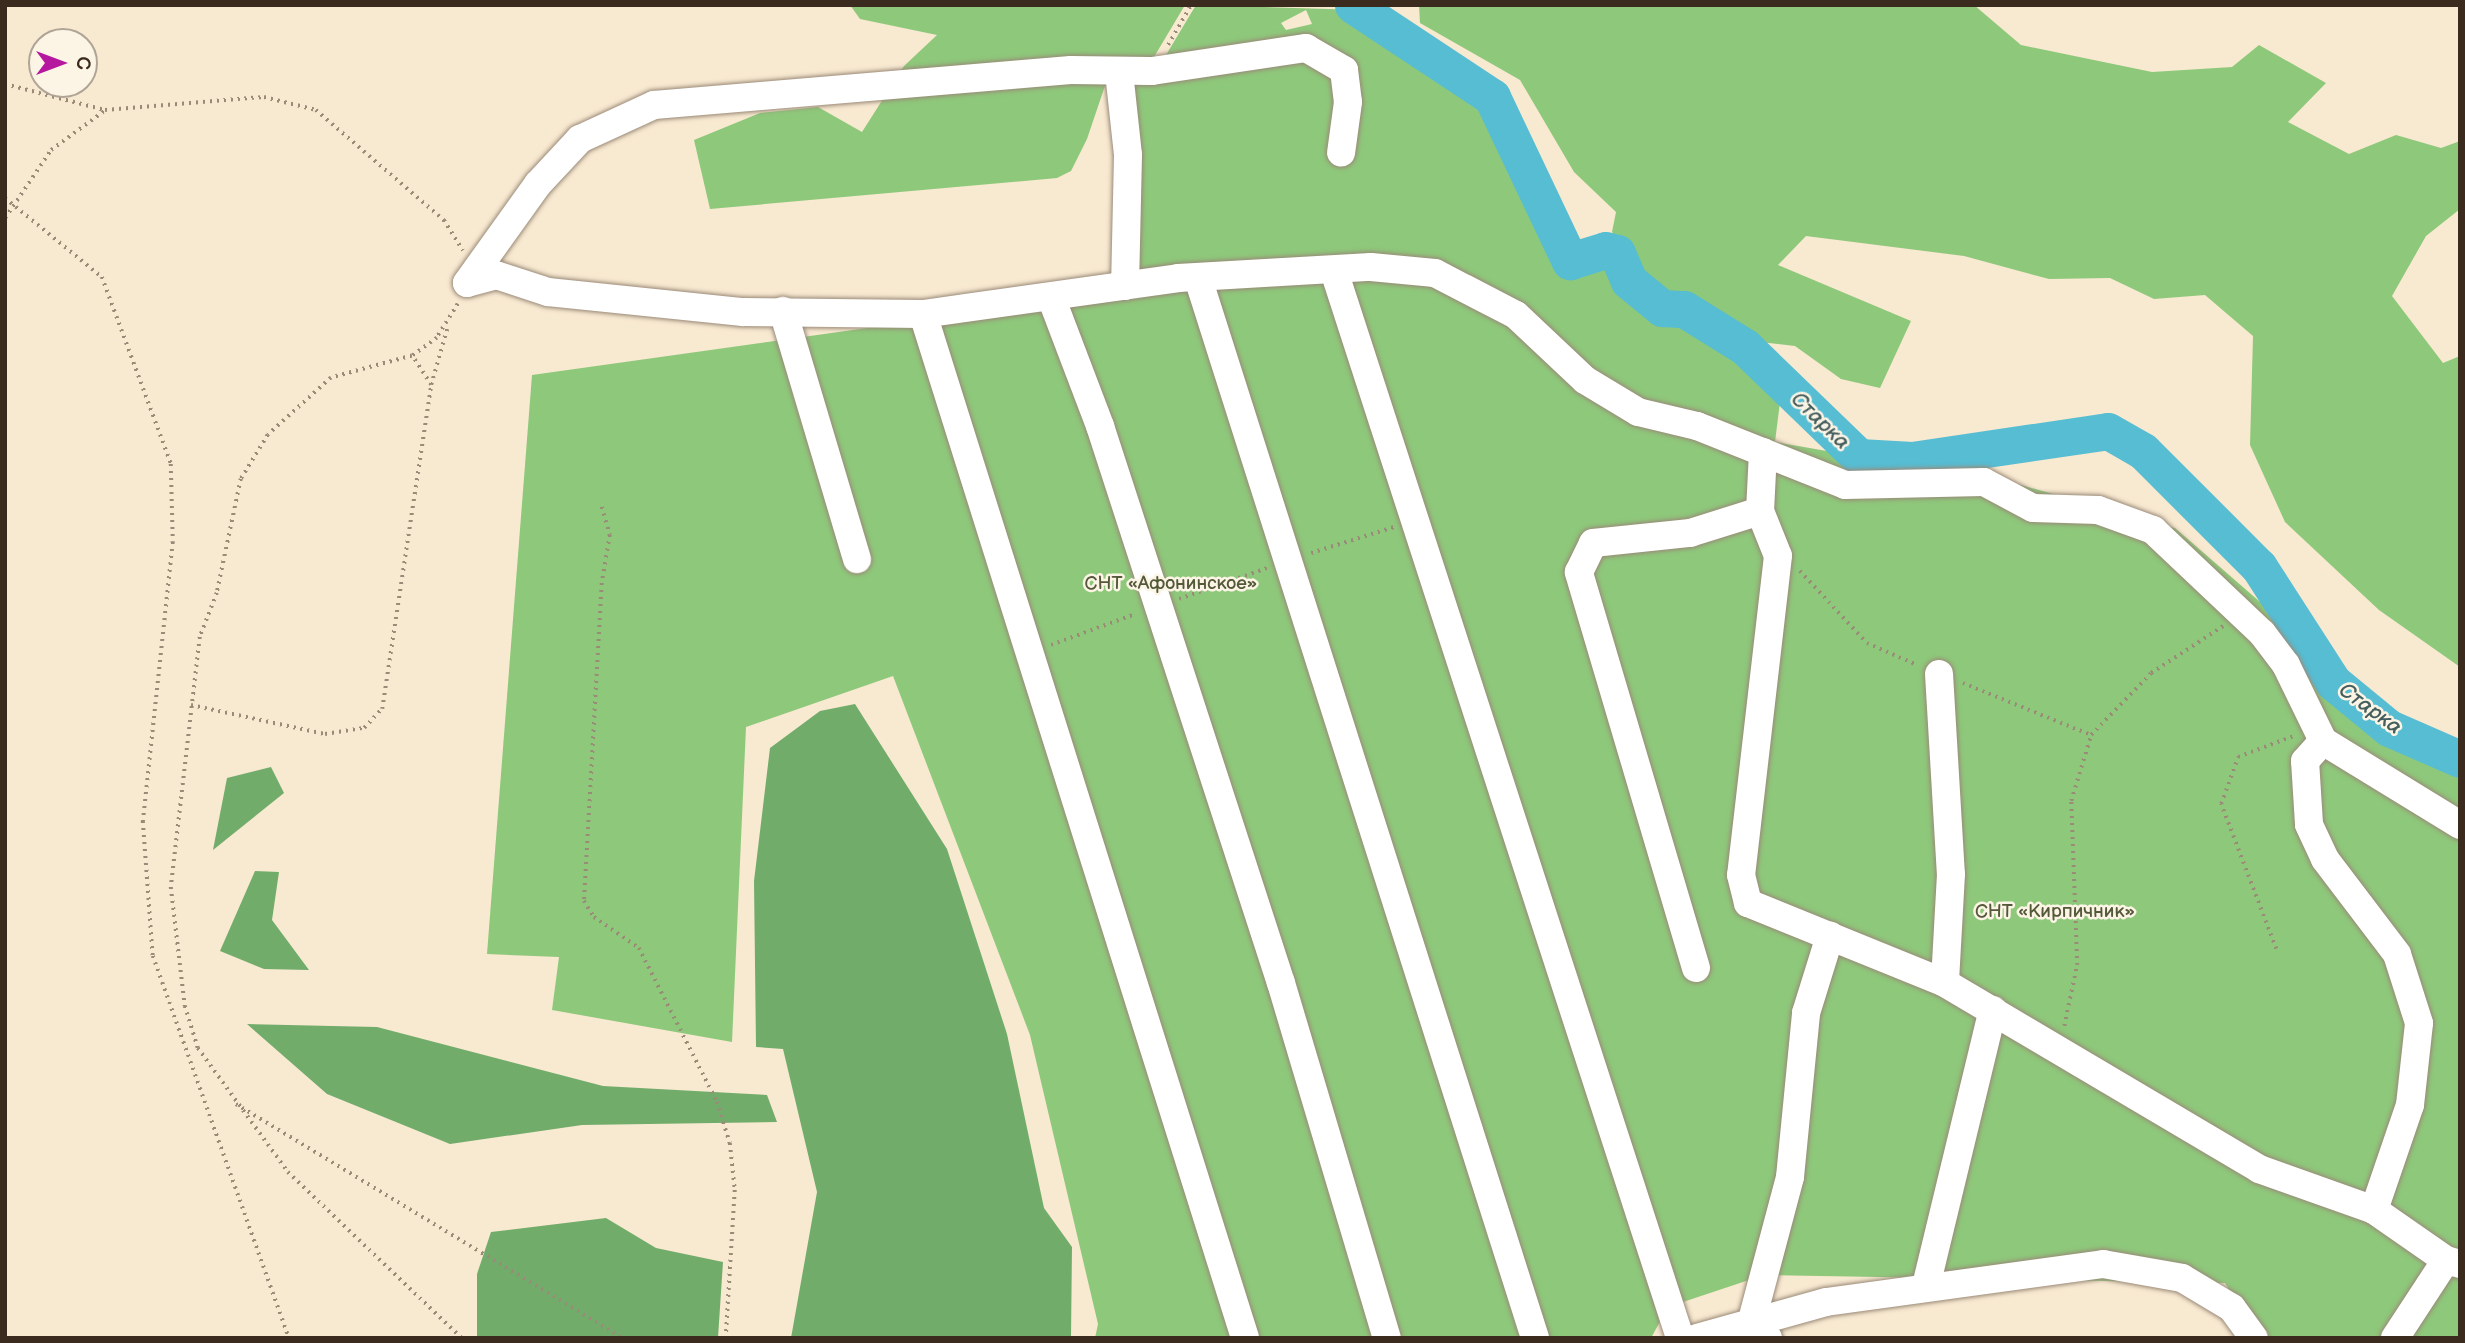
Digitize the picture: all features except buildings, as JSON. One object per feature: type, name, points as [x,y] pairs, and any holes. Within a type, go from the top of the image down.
[{"type":"lane","points":[[467,283],[538,184],[580,139],[645,108],[1071,70],[1152,71],[1293,48],[1318,51],[1344,70],[1348,84],[1341,153]]},
{"type":"lane","points":[[1119,72],[1128,155],[1125,286]]},
{"type":"lane","points":[[467,283],[496,275],[548,292],[783,311],[923,314],[1198,278],[1335,274],[1371,267],[1435,273],[1516,315],[1570,367],[1626,407],[1763,452],[1845,485],[1984,482],[2032,508],[2115,513],[2153,530],[2243,613],[2286,665],[2323,741],[2460,825]]},
{"type":"lane","points":[[1335,274],[1419,520],[1542,925],[1680,1338]]},
{"type":"lane","points":[[1198,278],[1285,562],[1535,1338]]},
{"type":"lane","points":[[1051,298],[1158,606],[1281,983],[1387,1338]]},
{"type":"lane","points":[[783,311],[857,559]]},
{"type":"lane","points":[[923,314],[1032,651],[1245,1338]]},
{"type":"lane","points":[[1763,452],[1760,510],[1778,556],[1743,897],[1945,983],[2259,1169],[2374,1210],[2453,1262],[2395,1338]]},
{"type":"lane","points":[[1696,968],[1579,572],[1593,542],[1690,533],[1760,510]]},
{"type":"lane","points":[[1939,674],[1951,874],[1945,983]]},
{"type":"lane","points":[[2323,741],[2305,761],[2309,824],[2325,859],[2397,954],[2419,1023],[2410,1105],[2374,1210]]},
{"type":"lane","points":[[1760,1329],[1790,1177],[1807,1013],[1830,936]]},
{"type":"lane","points":[[1926,1286],[1993,1010]]},
{"type":"lane","points":[[1697,1338],[1760,1329],[1926,1286],[2131,1265],[2216,1295],[2254,1338]]},
{"type":"path","points":[[1152,71],[1191,5]]},
{"type":"path","points":[[5,84],[105,110],[264,97],[316,110],[444,220],[462,245],[467,283],[447,327],[431,385],[382,709],[374,721],[325,734],[191,705]]},
{"type":"path","points":[[5,218],[9,204],[51,150],[105,110]]},
{"type":"path","points":[[5,198],[9,204],[102,277],[171,464],[173,542],[143,821],[153,956],[166,1004],[190,1050],[228,1181],[289,1338]]},
{"type":"path","points":[[447,327],[412,356],[331,378],[254,454],[232,505],[191,705],[171,887],[185,1006],[198,1048],[234,1103],[288,1172],[361,1248],[462,1338]]},
{"type":"path","points":[[412,356],[431,385]]},
{"type":"path","points":[[602,507],[610,535],[602,583],[584,901],[594,917],[639,948],[717,1102],[730,1143],[734,1190],[726,1338]]},
{"type":"path","points":[[1032,651],[1285,562],[1419,520]]},
{"type":"path","points":[[2056,1048],[2077,965],[2071,801],[2091,735],[2151,673],[2243,613]]},
{"type":"path","points":[[2276,949],[2221,804],[2238,757],[2258,744],[2281,736],[2323,741]]},
{"type":"path","points":[[190,1050],[198,1048]]},
{"type":"path","points":[[234,1103],[622,1338]]},
{"type":"green space","points":[[850,5],[1185,5],[1154,57],[1166,55],[1196,5],[1361,10],[1492,97],[1570,261],[1605,250],[1617,253],[1629,281],[1662,308],[1684,309],[1745,347],[1782,386],[1775,442],[2021,485],[2175,528],[2460,776],[2460,1338],[2258,1338],[2225,1283],[1764,1275],[1668,1307],[1651,1338],[1095,1338],[1098,1324],[1030,1035],[893,676],[746,727],[732,1042],[552,1010],[559,957],[487,954],[532,375],[1131,291],[1113,62],[1087,139],[1071,171],[1057,178],[710,209],[694,140],[760,113],[818,107],[862,132],[904,66],[937,35],[860,19]],"holes":[[[1306,10],[1312,24],[1286,30],[1281,23]]]},
{"type":"green space","points":[[1419,5],[1974,5],[2021,45],[2152,72],[2232,67],[2259,45],[2326,83],[2288,122],[2349,154],[2396,135],[2441,148],[2460,141],[2460,209],[2426,236],[2392,296],[2443,363],[2460,356],[2460,667],[2379,610],[2285,522],[2250,445],[2253,336],[2205,295],[2154,299],[2110,278],[2049,279],[1964,256],[1806,236],[1778,265],[1911,321],[1880,388],[1841,379],[1795,346],[1760,342],[1687,297],[1669,301],[1639,273],[1612,232],[1616,212],[1574,172],[1520,80],[1420,23]]},
{"type":"green space","points":[[855,704],[947,849],[1007,1034],[1044,1208],[1072,1247],[1071,1338],[791,1338],[817,1192],[783,1049],[756,1047],[754,881],[770,748],[820,711]]},
{"type":"green space","points":[[271,767],[284,793],[213,850],[227,778]]},
{"type":"green space","points":[[255,871],[279,872],[272,920],[309,970],[264,969],[220,951]]},
{"type":"green space","points":[[247,1024],[377,1027],[603,1086],[767,1095],[777,1122],[582,1125],[450,1144],[327,1094]]},
{"type":"green space","points":[[606,1218],[656,1248],[723,1262],[718,1338],[477,1338],[477,1274],[491,1232]]},
{"type":"waterway","name":"Старка","points":[[1353,5],[1492,97],[1570,261],[1605,250],[1617,253],[1629,281],[1662,308],[1684,309],[1745,347],[1859,457],[1912,460],[2108,431],[2143,451],[2259,567],[2333,682],[2389,728],[2460,759]]},
{"type":"park label","name":"СНТ «Афонинское»","points":[[1171,584]]},
{"type":"park label","name":"СНТ «Кирпичник»","points":[[2055,912]]}]
